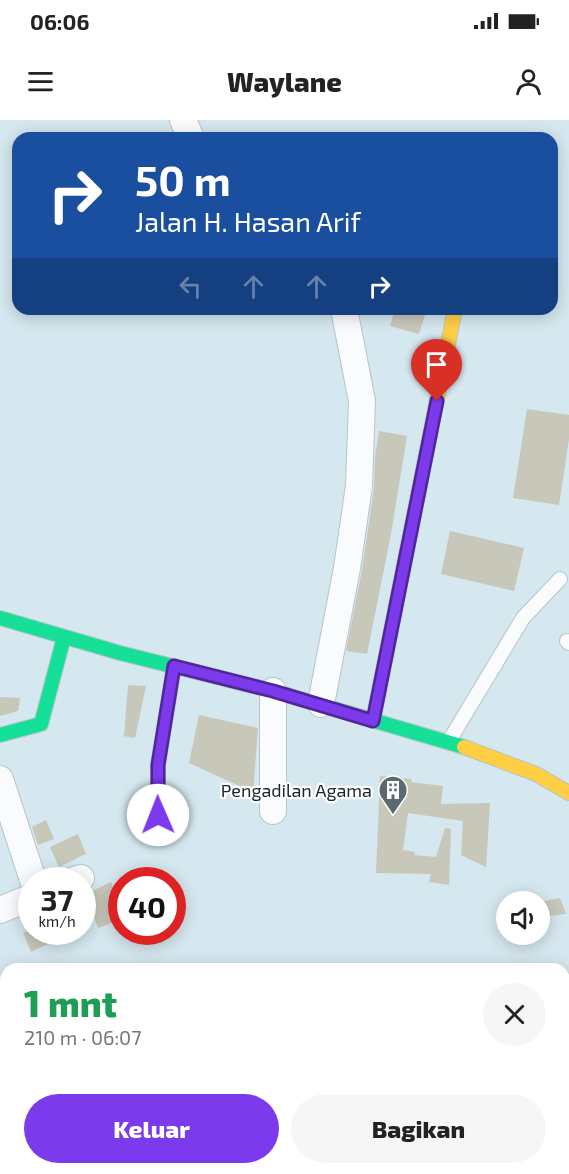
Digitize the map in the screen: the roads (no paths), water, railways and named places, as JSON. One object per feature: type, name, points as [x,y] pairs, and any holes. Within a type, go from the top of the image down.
[{"type":"street","points":[[321,705],[347,568],[359,486],[362,401],[345,315]]},
{"type":"street","points":[[373,721],[454,315]]},
{"type":"street","points":[[0,618],[449,741],[550,780],[569,794]]},
{"type":"street","points":[[0,735],[41,724],[64,636]]},
{"type":"street","points":[[158,832],[158,765],[174,666]]},
{"type":"street","points":[[273,691],[273,811]]},
{"type":"street","points":[[0,779],[29,867]]},
{"type":"street","points":[[0,910],[18,903]]},
{"type":"lane","points":[[449,741],[523,618],[560,579]]},
{"type":"place","name":"Pengadilan Agama","points":[[393,816]]}]
